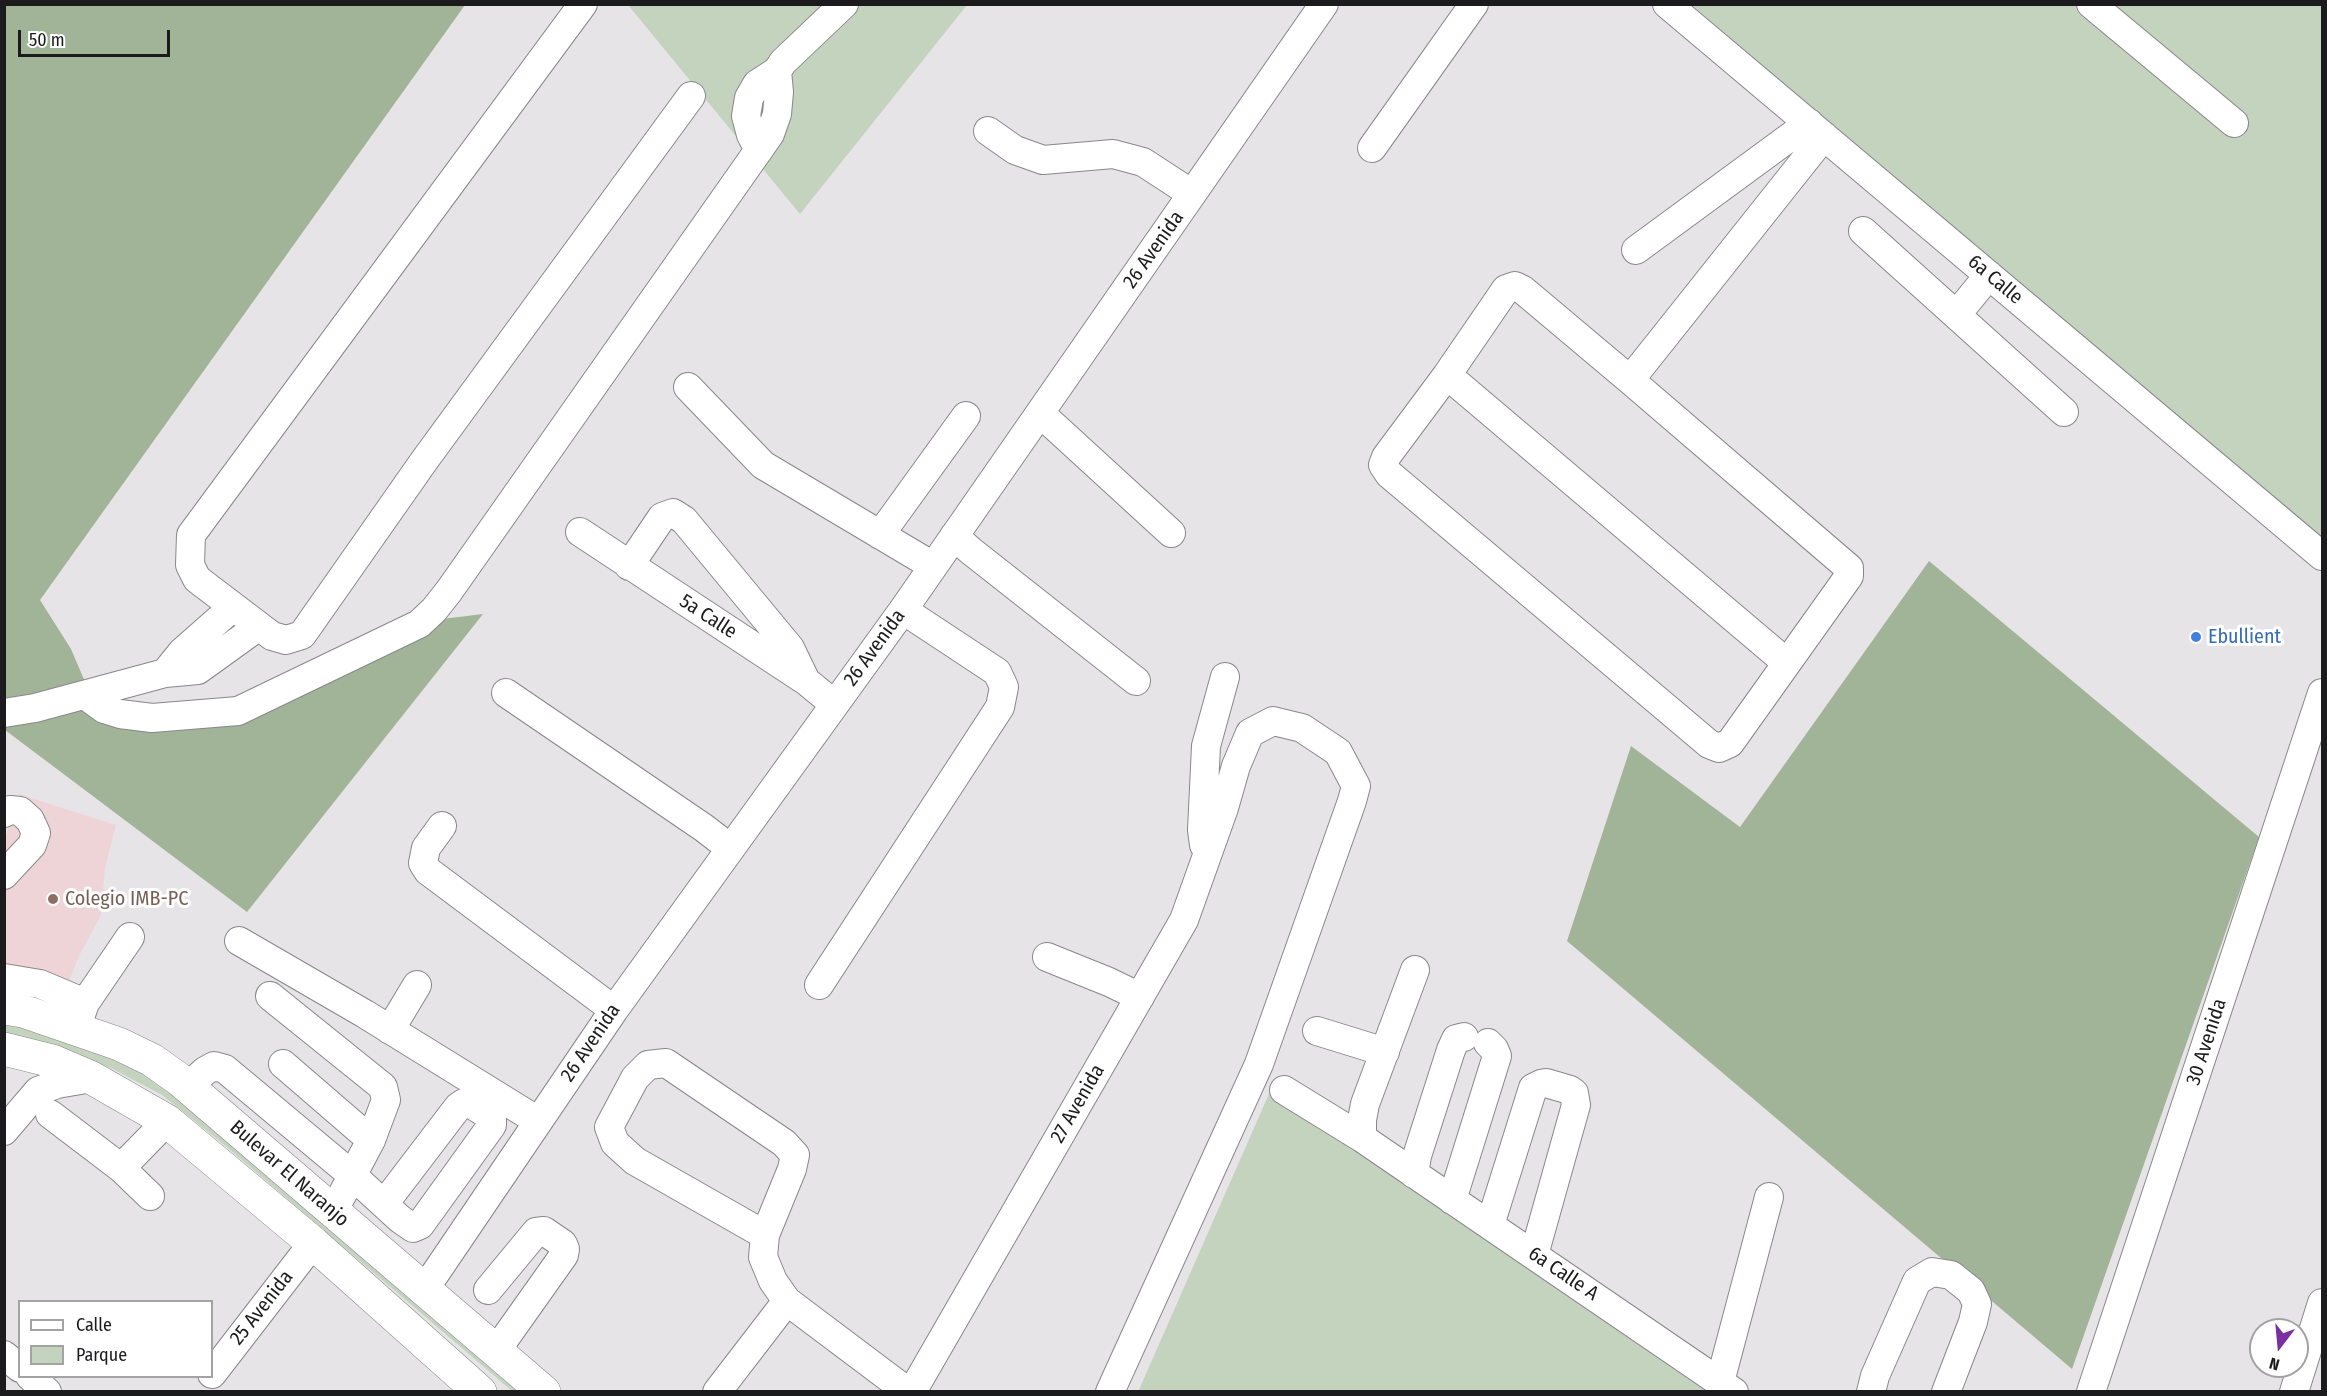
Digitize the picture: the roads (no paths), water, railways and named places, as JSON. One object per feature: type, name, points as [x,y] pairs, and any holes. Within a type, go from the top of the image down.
[{"type":"main road","name":"Bulevar El Naranjo","points":[[4,1008],[80,1016],[119,1044],[152,1060],[188,1087],[544,1392]]},
{"type":"main road","name":"Bulevar El Naranjo","points":[[4,1049],[52,1061],[92,1078],[167,1121],[313,1243],[480,1392]]},
{"type":"street","points":[[583,4],[191,535],[190,566],[197,579],[272,636],[286,640],[302,635],[424,461],[691,96]]},
{"type":"street","points":[[85,695],[104,709],[120,714],[152,718],[238,711],[419,624],[434,610],[456,581],[759,150],[751,135],[746,116],[749,98],[757,84],[777,71],[783,62],[844,4]]},
{"type":"street","name":"26 Avenida","points":[[424,1290],[614,1010],[903,610],[1324,4]]},
{"type":"street","points":[[1372,148],[1474,4]]},
{"type":"street","name":"6a Calle","points":[[1667,4],[2322,556]]},
{"type":"street","points":[[2091,4],[2234,123]]},
{"type":"street","points":[[1636,250],[1817,129]]},
{"type":"street","points":[[1630,380],[1817,129]]},
{"type":"street","points":[[988,131],[1015,150],[1042,160],[1113,154],[1143,162],[1192,194]]},
{"type":"street","points":[[1863,231],[2064,412]]},
{"type":"street","points":[[1957,314],[1989,275]]},
{"type":"street","points":[[1515,286],[1523,290],[1630,380],[1843,560],[1849,568],[1849,576],[1730,743],[1719,748],[1709,744],[1389,474],[1383,465],[1386,457],[1447,375],[1506,289],[1515,286]]},
{"type":"street","points":[[1447,375],[1787,663]]},
{"type":"street","points":[[688,387],[763,465],[933,566]]},
{"type":"street","points":[[1040,413],[1171,533]]},
{"type":"street","points":[[879,535],[966,416]]},
{"type":"street","points":[[629,566],[662,517],[673,513],[684,520],[790,648],[806,681]]},
{"type":"street","name":"5a Calle","points":[[580,532],[806,681],[834,704]]},
{"type":"street","points":[[954,536],[1136,681]]},
{"type":"street","points":[[165,673],[182,652],[233,607]]},
{"type":"street","points":[[819,985],[1000,707],[1004,687],[997,672],[903,610]]},
{"type":"street","points":[[4,713],[35,708],[165,673],[198,670],[259,626]]},
{"type":"street","points":[[1206,859],[1202,830],[1206,746],[1225,677]]},
{"type":"street","points":[[506,693],[730,848]]},
{"type":"street","name":"30 Avenida","points":[[2091,1392],[2314,750],[2322,693]]},
{"type":"street","name":"27 Avenida","points":[[910,1392],[1184,920],[1224,808],[1236,766],[1250,733],[1273,721],[1302,728],[1338,752],[1356,786],[1259,1064],[1110,1392]]},
{"type":"street","points":[[4,813],[10,810],[20,811],[30,820],[36,833],[32,845],[4,875]]},
{"type":"street","points":[[442,826],[426,848],[423,863],[428,871],[614,1010]]},
{"type":"street","points":[[4,978],[39,984],[80,1016],[130,937]]},
{"type":"street","points":[[239,941],[538,1121]]},
{"type":"street","points":[[1047,957],[1140,997]]},
{"type":"street","points":[[1362,1138],[1365,1104],[1415,970]]},
{"type":"street","points":[[390,1030],[417,985]]},
{"type":"street","points":[[270,996],[383,1087],[386,1100],[371,1140],[333,1212]]},
{"type":"street","points":[[1317,1031],[1385,1052]]},
{"type":"street","points":[[1402,1166],[1417,1156],[1456,1039],[1476,1040],[1494,1049],[1497,1056],[1452,1200]]},
{"type":"street","points":[[765,1235],[635,1161],[615,1143],[609,1127],[635,1078],[648,1065],[666,1063],[784,1143],[795,1155],[792,1169],[765,1235],[764,1257],[773,1281],[787,1301],[910,1392]]},
{"type":"street","points":[[283,1064],[371,1140]]},
{"type":"street","points":[[188,1087],[214,1066],[225,1070],[352,1175],[406,1224],[413,1228],[420,1225],[492,1125],[492,1117],[471,1104],[464,1103],[458,1107],[384,1204]]},
{"type":"street","points":[[4,1131],[38,1091],[57,1084],[92,1078]]},
{"type":"street","points":[[1490,1226],[1533,1089],[1546,1083],[1570,1090],[1574,1093],[1576,1105],[1534,1255]]},
{"type":"street","name":"6a Calle A","points":[[1284,1090],[1362,1138],[1727,1387]]},
{"type":"street","points":[[50,1114],[121,1168],[150,1196]]},
{"type":"street","points":[[121,1168],[167,1121]]},
{"type":"street","points":[[1727,1387],[1769,1197]]},
{"type":"street","points":[[420,1225],[452,1249]]},
{"type":"street","points":[[488,1290],[536,1232],[544,1231],[563,1244],[564,1255],[496,1351]]},
{"type":"street","name":"25 Avenida","points":[[213,1371],[313,1243]]},
{"type":"street","points":[[1871,1392],[1875,1376],[1917,1281],[1932,1272],[1951,1275],[1971,1291],[1977,1304],[1973,1322],[1946,1392]]},
{"type":"street","points":[[717,1392],[787,1301]]},
{"type":"street","points":[[2294,1392],[2322,1303]]},
{"type":"street","points":[[4,1355],[18,1366]]},
{"type":"street","points":[[31,1378],[47,1392]]},
{"type":"street","name":"25 Avenida","points":[[198,1392],[208,1378]]},
{"type":"place","name":"Ebullient","points":[[2196,637]]},
{"type":"place","name":"Colegio IMB-PC","points":[[53,899]]}]
